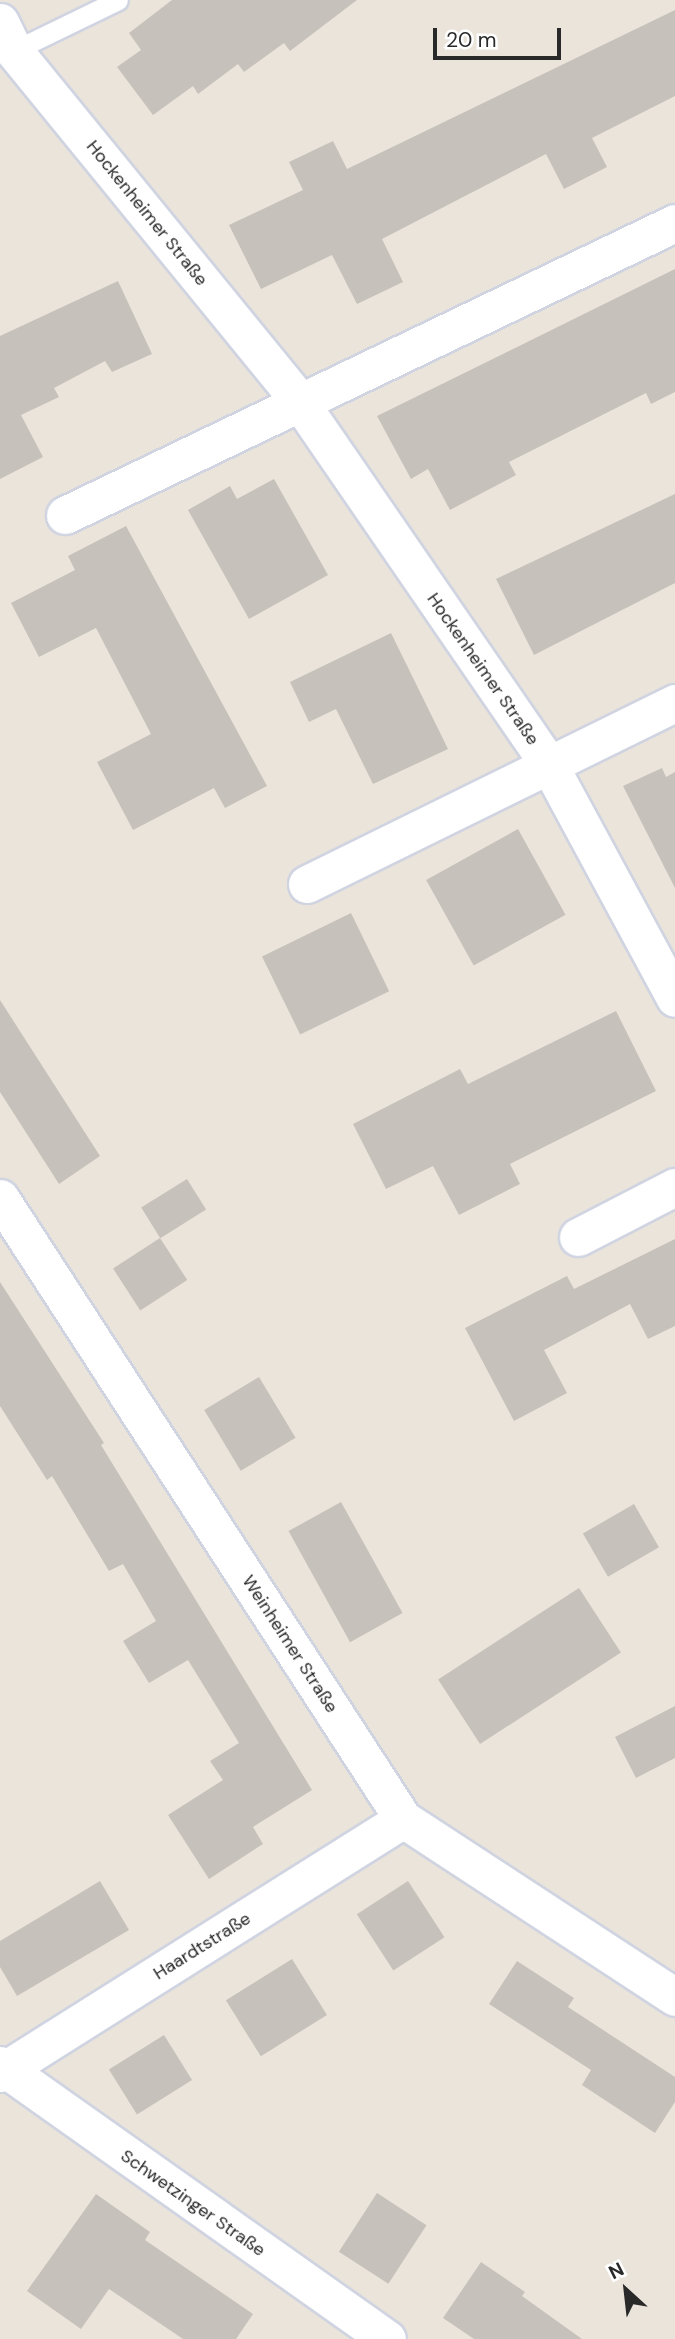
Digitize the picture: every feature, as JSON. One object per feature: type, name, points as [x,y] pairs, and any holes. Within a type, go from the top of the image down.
[{"type":"street","name":"Hockenheimer Straße","points":[[5,43],[299,401],[548,763],[675,998]]},
{"type":"street","points":[[65,515],[675,223]]},
{"type":"street","name":"Hockenheimer Straße","points":[[307,884],[675,702]]},
{"type":"street","points":[[578,1237],[675,1187]]},
{"type":"street","name":"Weinheimer Straße","points":[[0,1198],[404,1819],[675,1997]]},
{"type":"street","name":"Haardtstraße","points":[[1,2070],[404,1819]]},
{"type":"street","name":"Schwetzinger Straße","points":[[1,2070],[387,2339]]},
{"type":"lane","points":[[5,43],[118,0]]},
{"type":"building","points":[[172,0],[357,0],[290,51],[284,43],[244,72],[238,64],[198,94],[193,86],[153,115],[117,67],[141,50],[129,33]]},
{"type":"building","points":[[675,10],[675,96],[592,138],[607,167],[564,189],[546,154],[382,239],[403,282],[357,304],[332,255],[261,289],[229,225],[303,190],[289,162],[333,141],[347,169]]},
{"type":"building","points":[[675,269],[675,392],[651,404],[646,393],[509,462],[516,475],[450,510],[428,469],[411,479],[377,416]]},
{"type":"building","points":[[118,281],[152,354],[112,372],[105,361],[54,388],[59,397],[21,415],[43,457],[0,479],[0,336]]},
{"type":"building","points":[[274,479],[328,575],[249,619],[188,510],[230,486],[237,499]]},
{"type":"building","points":[[675,494],[675,583],[534,655],[496,579]]},
{"type":"building","points":[[126,526],[267,786],[225,808],[214,788],[133,830],[97,762],[151,734],[96,628],[39,657],[11,603],[75,570],[68,556]]},
{"type":"building","points":[[391,633],[448,749],[373,784],[336,709],[309,722],[290,682]]},
{"type":"building","points":[[662,768],[666,777],[675,772],[675,888],[623,786]]},
{"type":"building","points":[[518,829],[566,915],[474,966],[426,880]]},
{"type":"building","points":[[351,913],[389,991],[300,1035],[262,956]]},
{"type":"building","points":[[0,1000],[100,1156],[59,1184],[0,1092]]},
{"type":"building","points":[[616,1011],[656,1091],[510,1164],[520,1184],[459,1215],[433,1166],[386,1189],[353,1124],[460,1069],[468,1084]]},
{"type":"building","points":[[187,1179],[206,1210],[160,1238],[141,1208]]},
{"type":"building","points":[[160,1238],[187,1280],[140,1310],[113,1268]]},
{"type":"building","points":[[675,1239],[675,1326],[648,1339],[630,1304],[544,1350],[567,1393],[514,1421],[465,1328],[567,1276],[574,1289]]},
{"type":"building","points":[[0,1282],[104,1443],[101,1445],[312,1790],[253,1827],[263,1844],[209,1879],[168,1815],[223,1780],[210,1761],[239,1743],[188,1660],[149,1683],[123,1641],[156,1621],[123,1564],[109,1571],[52,1476],[47,1480],[0,1406]]},
{"type":"building","points":[[259,1377],[296,1438],[241,1471],[204,1410]]},
{"type":"building","points":[[341,1502],[403,1613],[350,1642],[289,1531]]},
{"type":"building","points":[[634,1504],[659,1547],[608,1577],[583,1534]]},
{"type":"building","points":[[579,1588],[621,1653],[480,1744],[438,1679]]},
{"type":"building","points":[[675,1706],[675,1758],[636,1778],[615,1737]]},
{"type":"building","points":[[100,1881],[129,1930],[17,1996],[0,1967],[0,1941]]},
{"type":"building","points":[[408,1881],[444,1937],[393,1970],[357,1914]]},
{"type":"building","points":[[292,1959],[327,2015],[261,2056],[226,2000]]},
{"type":"building","points":[[517,1961],[574,1998],[568,2007],[675,2077],[675,2102],[655,2133],[582,2085],[591,2070],[489,2004]]},
{"type":"building","points":[[164,2035],[192,2080],[137,2114],[109,2069]]},
{"type":"building","points":[[377,2193],[426,2225],[388,2284],[339,2252]]},
{"type":"building","points":[[96,2194],[150,2232],[145,2240],[253,2314],[236,2339],[183,2339],[109,2289],[81,2329],[27,2291]]},
{"type":"building","points":[[481,2262],[525,2292],[522,2296],[582,2339],[474,2339],[443,2318]]}]
